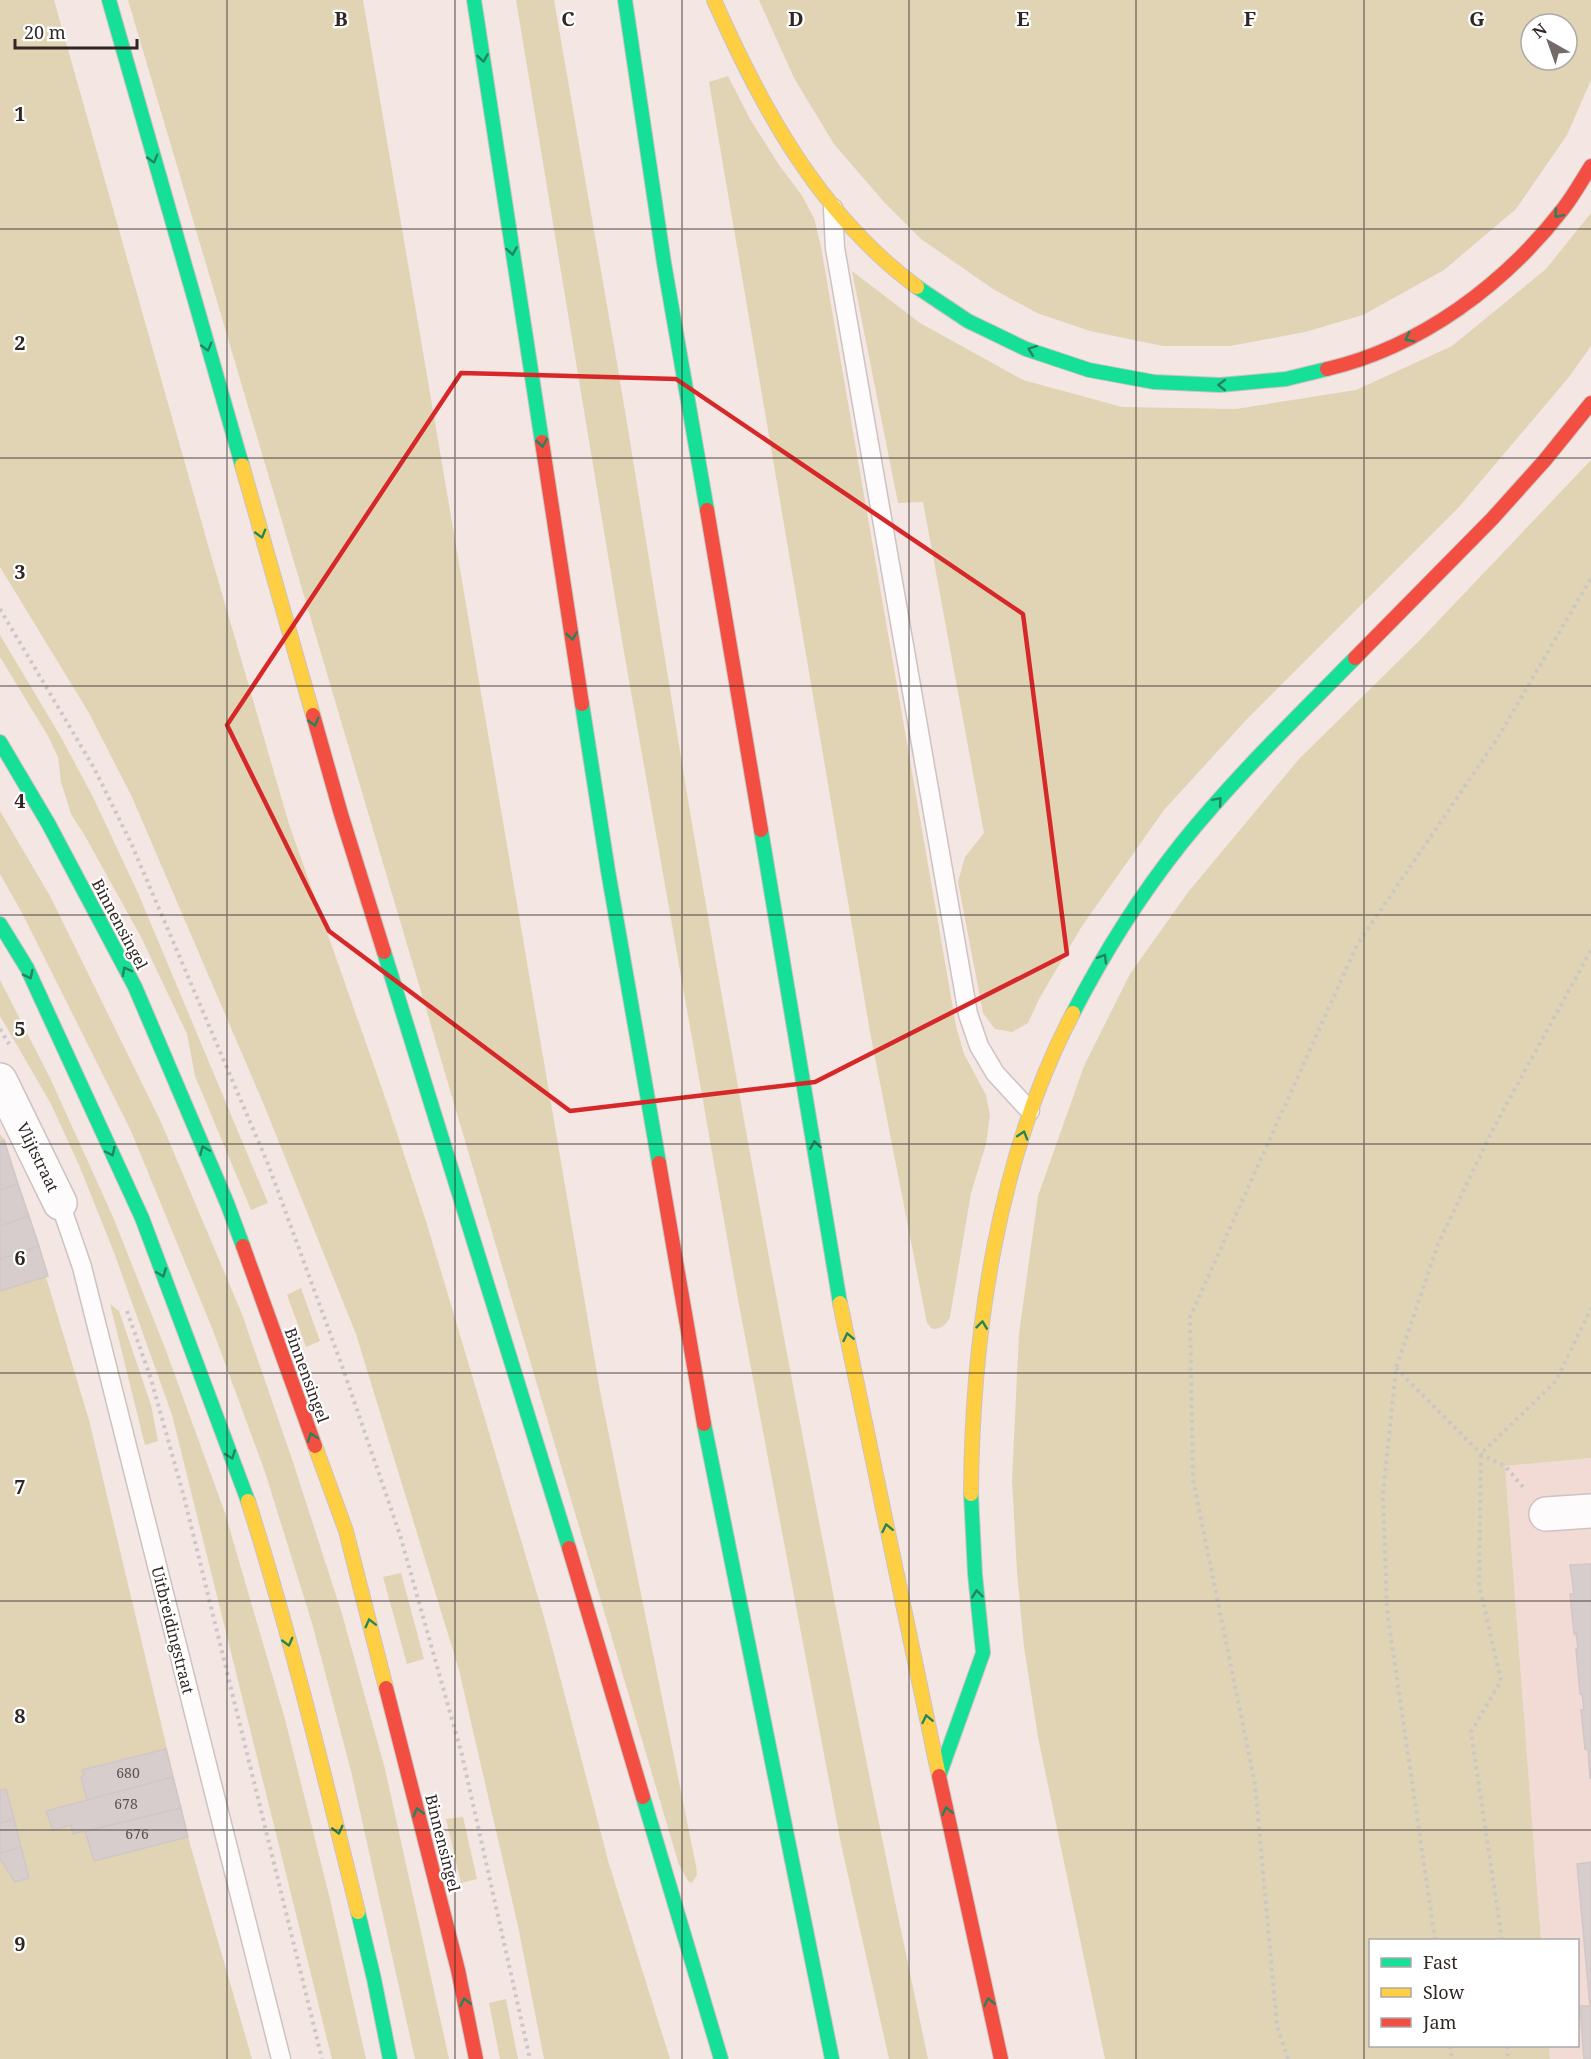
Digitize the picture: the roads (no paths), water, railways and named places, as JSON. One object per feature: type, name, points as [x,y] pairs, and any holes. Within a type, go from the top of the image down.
[{"type":"main road","points":[[95,0],[137,103]]},
{"type":"main road","points":[[109,0],[341,814],[560,1513],[721,2059]]},
{"type":"main road","points":[[474,0],[608,871],[707,1442],[832,2059]]},
{"type":"main road","points":[[625,0],[664,263],[811,1118],[834,1272],[939,1776],[1001,2059]]},
{"type":"main road","points":[[714,0],[732,41],[768,110],[798,160],[870,245],[916,286],[963,318],[1014,343],[1065,363],[1118,377],[1169,384],[1235,385],[1307,375],[1356,362],[1408,340],[1457,310],[1510,266],[1561,211],[1591,166]]},
{"type":"main road","points":[[939,1776],[983,1653],[975,1574],[971,1492],[975,1383],[993,1252],[1008,1185],[1030,1111],[1059,1039],[1124,922],[1181,844],[1231,786],[1286,728],[1492,519],[1545,460],[1591,403]]},
{"type":"main road","name":"Binnensingel","points":[[0,742],[48,823],[135,987],[227,1203],[346,1531],[458,1970],[477,2059]]},
{"type":"main road","points":[[0,924],[27,968],[142,1218],[238,1472],[267,1561],[323,1770],[374,1979],[390,2059]]},
{"type":"street","name":"Vlijtstraat","points":[[0,1080],[60,1203]]},
{"type":"street","points":[[1546,1514],[1591,1511]]},
{"type":"lane","points":[[833,203],[835,248],[968,1014],[979,1046],[995,1073],[1030,1111]]},
{"type":"lane","name":"Uitbreidingstraat","points":[[60,1203],[82,1267],[281,2059]]}]
